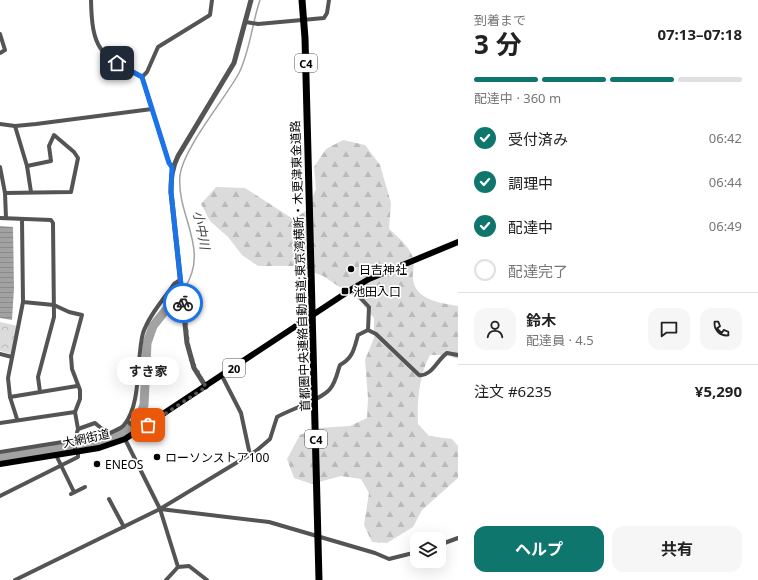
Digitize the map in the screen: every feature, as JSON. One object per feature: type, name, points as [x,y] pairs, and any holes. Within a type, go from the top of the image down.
[{"type":"highway","name":"首都圏中央連絡自動車道;東京湾横断・木更津東金道路","points":[[302,0],[307,126],[319,580]]},
{"type":"main road","name":"大網街道","points":[[0,464],[109,445],[125,439],[206,387],[352,289],[375,277],[458,242]]},
{"type":"street","points":[[90,0],[93,32],[95,39],[104,54],[142,77],[169,163],[172,167]]},
{"type":"street","points":[[142,77],[147,72],[158,47],[210,15],[212,0]]},
{"type":"street","points":[[206,387],[190,358],[171,192],[172,167],[234,63],[251,0]]},
{"type":"street","points":[[246,22],[258,24],[324,18],[328,13],[330,0]]},
{"type":"street","points":[[0,34],[5,50],[0,53]]},
{"type":"street","points":[[0,124],[15,126],[152,109]]},
{"type":"street","points":[[15,126],[27,166],[31,192]]},
{"type":"street","points":[[5,193],[71,192],[78,158],[74,152],[54,135],[49,146],[51,161],[27,166]]},
{"type":"street","points":[[0,167],[5,193],[6,218]]},
{"type":"street","points":[[0,218],[51,220],[53,223],[54,317],[38,377],[40,392]]},
{"type":"street","points":[[17,419],[10,397],[8,378],[23,302],[22,219]]},
{"type":"street","points":[[78,429],[95,422],[108,434],[122,427],[127,420],[138,384],[143,334],[146,324],[174,284],[180,280]]},
{"type":"street","points":[[352,289],[369,307],[368,330]]},
{"type":"street","points":[[0,496],[78,457],[75,440],[78,429],[75,412],[80,399],[80,390],[77,386],[72,369],[71,356],[82,315],[68,312],[54,305],[23,302]]},
{"type":"street","points":[[368,330],[376,334],[419,375],[426,375],[431,371],[439,359],[447,353],[458,355]]},
{"type":"street","points":[[15,580],[160,509],[250,455],[270,440],[277,417],[318,398],[330,390],[340,365],[351,356],[358,335],[368,330]]},
{"type":"street","points":[[0,354],[12,357]]},
{"type":"street","points":[[222,376],[241,413],[250,455]]},
{"type":"street","points":[[10,397],[77,386]]},
{"type":"street","points":[[0,423],[17,419],[75,412]]},
{"type":"street","points":[[127,420],[139,431]]},
{"type":"street","points":[[125,439],[160,509],[178,567]]},
{"type":"street","points":[[0,452],[75,440]]},
{"type":"street","points":[[56,455],[72,493],[85,487]]},
{"type":"street","points":[[109,499],[124,527]]},
{"type":"street","points":[[160,509],[269,522],[389,559],[410,554]]},
{"type":"street","points":[[446,542],[458,538]]},
{"type":"street","points":[[166,580],[178,567],[189,566],[207,580]]},
{"type":"green space","points":[[343,140],[365,145],[380,165],[391,203],[389,229],[403,242],[414,260],[413,280],[415,287],[424,296],[430,299],[437,302],[458,306],[458,359],[447,355],[430,355],[423,371],[418,397],[418,424],[429,436],[452,439],[458,446],[458,478],[422,510],[413,527],[387,543],[372,542],[364,525],[369,493],[361,479],[341,476],[312,484],[294,478],[287,459],[300,435],[318,428],[350,426],[367,418],[368,398],[365,360],[374,338],[374,318],[358,299],[323,276],[297,266],[258,266],[242,255],[228,237],[210,221],[201,204],[216,187],[245,188],[293,219],[306,211],[316,189],[314,167],[326,149]]},
{"type":"green space","points":[[0,322],[18,326],[11,354],[0,351]]},
{"type":"shaded area","points":[[0,226],[13,227],[14,288],[12,320],[0,318]]},
{"type":"waterway","name":"小中川","points":[[184,289],[191,274],[194,260],[194,246],[180,190],[180,175],[183,164],[197,137],[239,73],[246,56],[260,0]]},
{"type":"waterway","name":"小中川","points":[[169,306],[180,293]]},
{"type":"waterway","name":"小中川","points":[[0,458],[71,446],[93,445],[115,438],[124,432],[139,415],[144,405],[147,343],[153,326],[169,306]]},
{"type":"way so far","points":[[148,425],[206,387],[194,368],[190,358],[183,303]]},
{"type":"place","name":"日吉神社","points":[[351,269]]},
{"type":"place","name":"池田入口","points":[[345,291]]},
{"type":"place","name":"すき家","points":[[148,425]]},
{"type":"place","name":"ローソンストア100","points":[[157,457]]},
{"type":"place","name":"ENEOS","points":[[97,464]]},
{"type":"route","points":[[117,63],[127,70],[142,77],[169,163],[172,167],[171,192],[183,303]]}]
